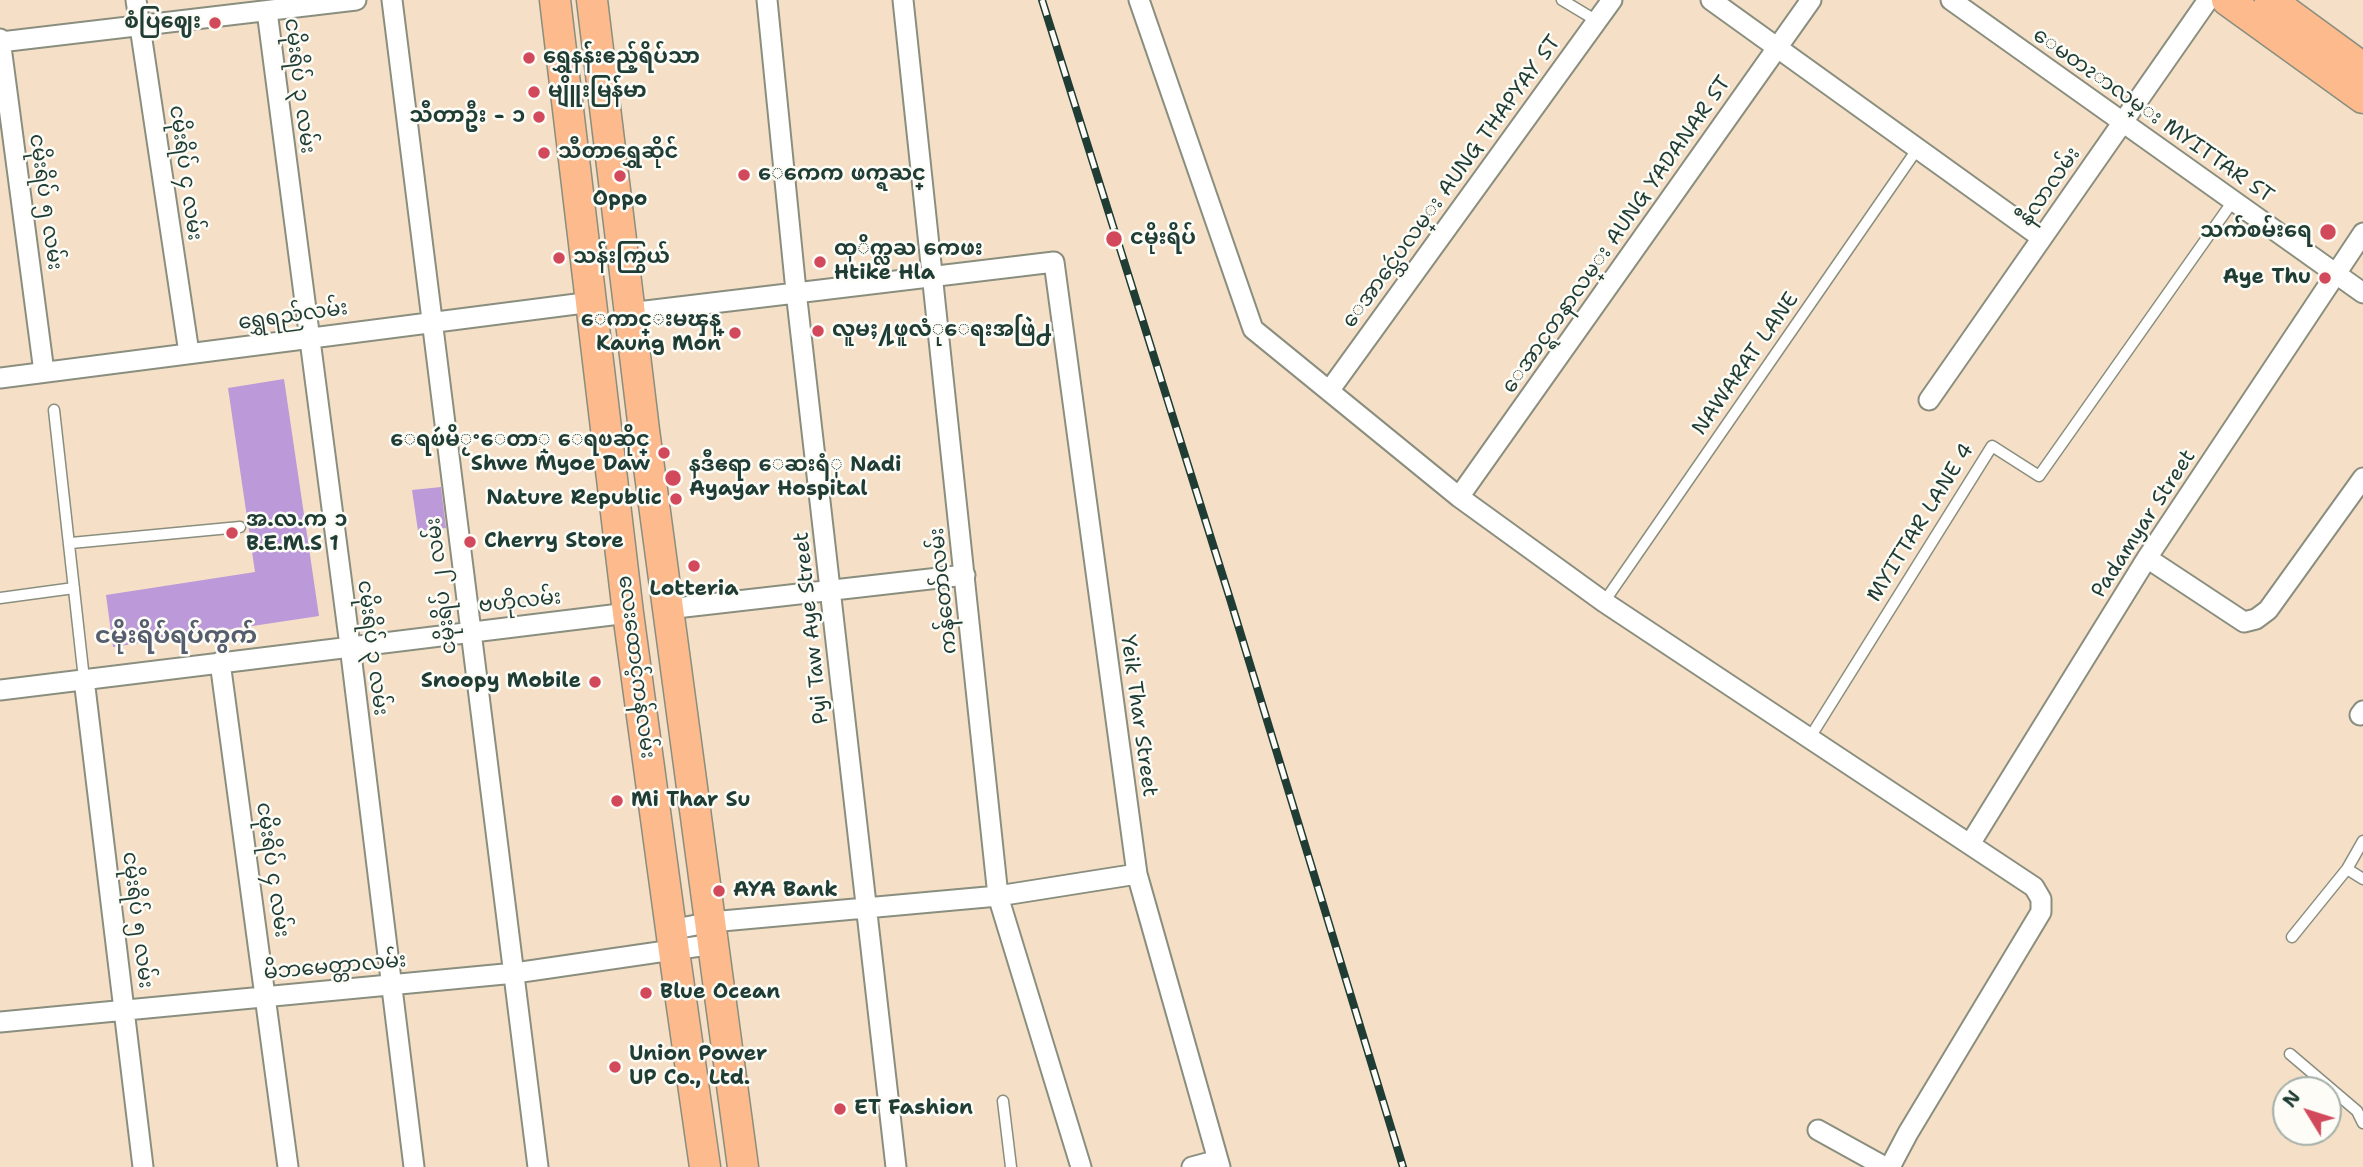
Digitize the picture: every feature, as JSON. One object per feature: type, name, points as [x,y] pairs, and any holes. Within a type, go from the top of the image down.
[{"type":"main road","name":"လေးထောင့်ကန်လမ်း","points":[[555,0],[628,613],[705,1167]]},
{"type":"main road","name":"လေးထောင့်ကန်လမ်း","points":[[592,0],[643,430],[743,1167]]},
{"type":"main road","points":[[2227,0],[2363,99]]},
{"type":"main road","points":[[2270,0],[2363,68]]},
{"type":"main road","points":[[607,434],[643,430]]},
{"type":"main road","points":[[628,613],[667,608]]},
{"type":"street","name":"ငမိုးရိပ် ၄ လမ်း","points":[[136,0],[189,353]]},
{"type":"street","points":[[0,41],[356,0]]},
{"type":"street","name":"ငမိုးရိပ် ၂ လမ်း","points":[[392,0],[538,1167]]},
{"type":"street","name":"Pyi Taw Aye Street","points":[[767,0],[796,291],[896,1167]]},
{"type":"street","name":"ကန်တော်လမ်း","points":[[903,0],[998,896],[1081,1167]]},
{"type":"street","points":[[1139,0],[1252,329],[1459,497],[1604,602],[2034,887],[2041,899],[2040,912],[1890,1167]]},
{"type":"street","name":"ေအာင္သေဴပလမ္း AUNG THAPYAY ST","points":[[1329,391],[1612,0]]},
{"type":"street","points":[[1711,0],[2042,238]]},
{"type":"street","name":"ေအာင္ရတနာလမ္း AUNG YADANAR ST","points":[[1459,497],[1811,0]]},
{"type":"street","name":"ေမတၩာလမ္း MYITTAR ST","points":[[1951,0],[2363,293]]},
{"type":"street","name":"နီလာလမ်း","points":[[1929,400],[2208,0]]},
{"type":"street","name":"ငမိုးရိပ် ၃ လမ်း","points":[[267,10],[393,985],[414,1167]]},
{"type":"street","name":"ငမိုးရိပ် ၅ လမ်း","points":[[0,41],[44,372]]},
{"type":"street","name":"Padamyar Street","points":[[1970,844],[2147,558],[2363,233]]},
{"type":"street","name":"Yeik Thar Street","points":[[934,276],[1054,262],[1137,874],[1219,1163]]},
{"type":"street","points":[[629,313],[934,276]]},
{"type":"street","name":"ရွှေရည်လမ်း","points":[[0,378],[592,302]]},
{"type":"street","points":[[2147,558],[2244,622],[2256,620],[2268,610],[2363,478]]},
{"type":"street","points":[[667,608],[965,575]]},
{"type":"street","name":"ဗဟိုလမ်း","points":[[0,690],[628,613]]},
{"type":"street","name":"ငမိုးရိပ် ၄ လမ်း","points":[[220,662],[288,1167]]},
{"type":"street","name":"ငမိုးရိပ် ၅ လမ်း","points":[[85,679],[144,1167]]},
{"type":"street","name":"မိဘမေတ္တာလမ်း","points":[[0,1022],[515,974],[672,940],[867,908],[998,896],[1137,874]]},
{"type":"street","points":[[1818,1130],[1885,1167]]},
{"type":"street","points":[[1192,1167],[1219,1163]]},
{"type":"lane","points":[[1562,0],[1597,21]]},
{"type":"lane","name":"NAWARAT LANE","points":[[1604,602],[1918,148]]},
{"type":"lane","name":"MYITTAR LANE 4","points":[[1809,740],[1992,446],[2039,476],[2233,201]]},
{"type":"lane","points":[[54,410],[85,679]]},
{"type":"lane","points":[[71,543],[240,527]]},
{"type":"lane","points":[[0,598],[74,588]]},
{"type":"lane","points":[[2292,937],[2347,869],[2363,841]]},
{"type":"lane","points":[[2347,869],[2363,880]]},
{"type":"lane","points":[[2290,1054],[2357,1111],[2363,1123]]},
{"type":"lane","points":[[1003,1101],[1011,1167]]},
{"type":"building","points":[[284,379],[319,616],[113,647],[106,595],[255,572],[228,388]]},
{"type":"building","points":[[441,487],[446,528],[418,531],[412,490]]},
{"type":"railway","points":[[1042,0],[1231,602],[1403,1167]]},
{"type":"place","name":"စံပြဈေး","points":[[215,23]]},
{"type":"place","name":"ရွှေနန်းဧည့်ရိပ်သာ","points":[[529,58]]},
{"type":"place","name":"မျိူးမြန်မာ","points":[[534,92]]},
{"type":"place","name":"သီတာဦး - ၁","points":[[539,117]]},
{"type":"place","name":"သီတာရွှေဆိုင်","points":[[544,153]]},
{"type":"place","name":"ေကေက ဖက္ရႀင္","points":[[744,175]]},
{"type":"place","name":"Oppo","points":[[620,176]]},
{"type":"place","name":"သက်စမ်းရေ","points":[[2328,232]]},
{"type":"place","name":"ငမိုးရိပ်","points":[[1114,239]]},
{"type":"place","name":"သန်းကြွယ်","points":[[559,258]]},
{"type":"place","name":"ထုိက္လႀ ကေဖး Htike Hla","points":[[820,262]]},
{"type":"place","name":"Aye Thu","points":[[2325,278]]},
{"type":"place","name":"လူမႈ႔ဖူလံုေရးအဖြဲ႕","points":[[818,331]]},
{"type":"place","name":"ေကာင္းမၾန္ Kaung Mon","points":[[735,333]]},
{"type":"place","name":"ေရၿဴမိႂႚေတာ္ ေရၿဆိုင္ Shwe Myoe Daw","points":[[664,453]]},
{"type":"place","name":"နဒီဧရာ ေဆးရံု Nadi Ayayar Hospital","points":[[673,478]]},
{"type":"place","name":"Nature Republic","points":[[676,499]]},
{"type":"place","name":"အ.လ.က ၁ B.E.M.S 1","points":[[232,533]]},
{"type":"place","name":"Cherry Store","points":[[470,542]]},
{"type":"place","name":"Lotteria","points":[[694,566]]},
{"type":"place","name":"Snoopy Mobile","points":[[595,682]]},
{"type":"place","name":"Mi Thar Su","points":[[617,801]]},
{"type":"place","name":"AYA Bank","points":[[719,891]]},
{"type":"place","name":"Blue Ocean","points":[[646,993]]},
{"type":"place","name":"Union Power UP Co., Ltd.","points":[[615,1067]]},
{"type":"place","name":"ET Fashion","points":[[840,1109]]},
{"type":"district","name":"ငမိုးရိပ်ရပ်ကွက်","points":[[176,637]]}]
